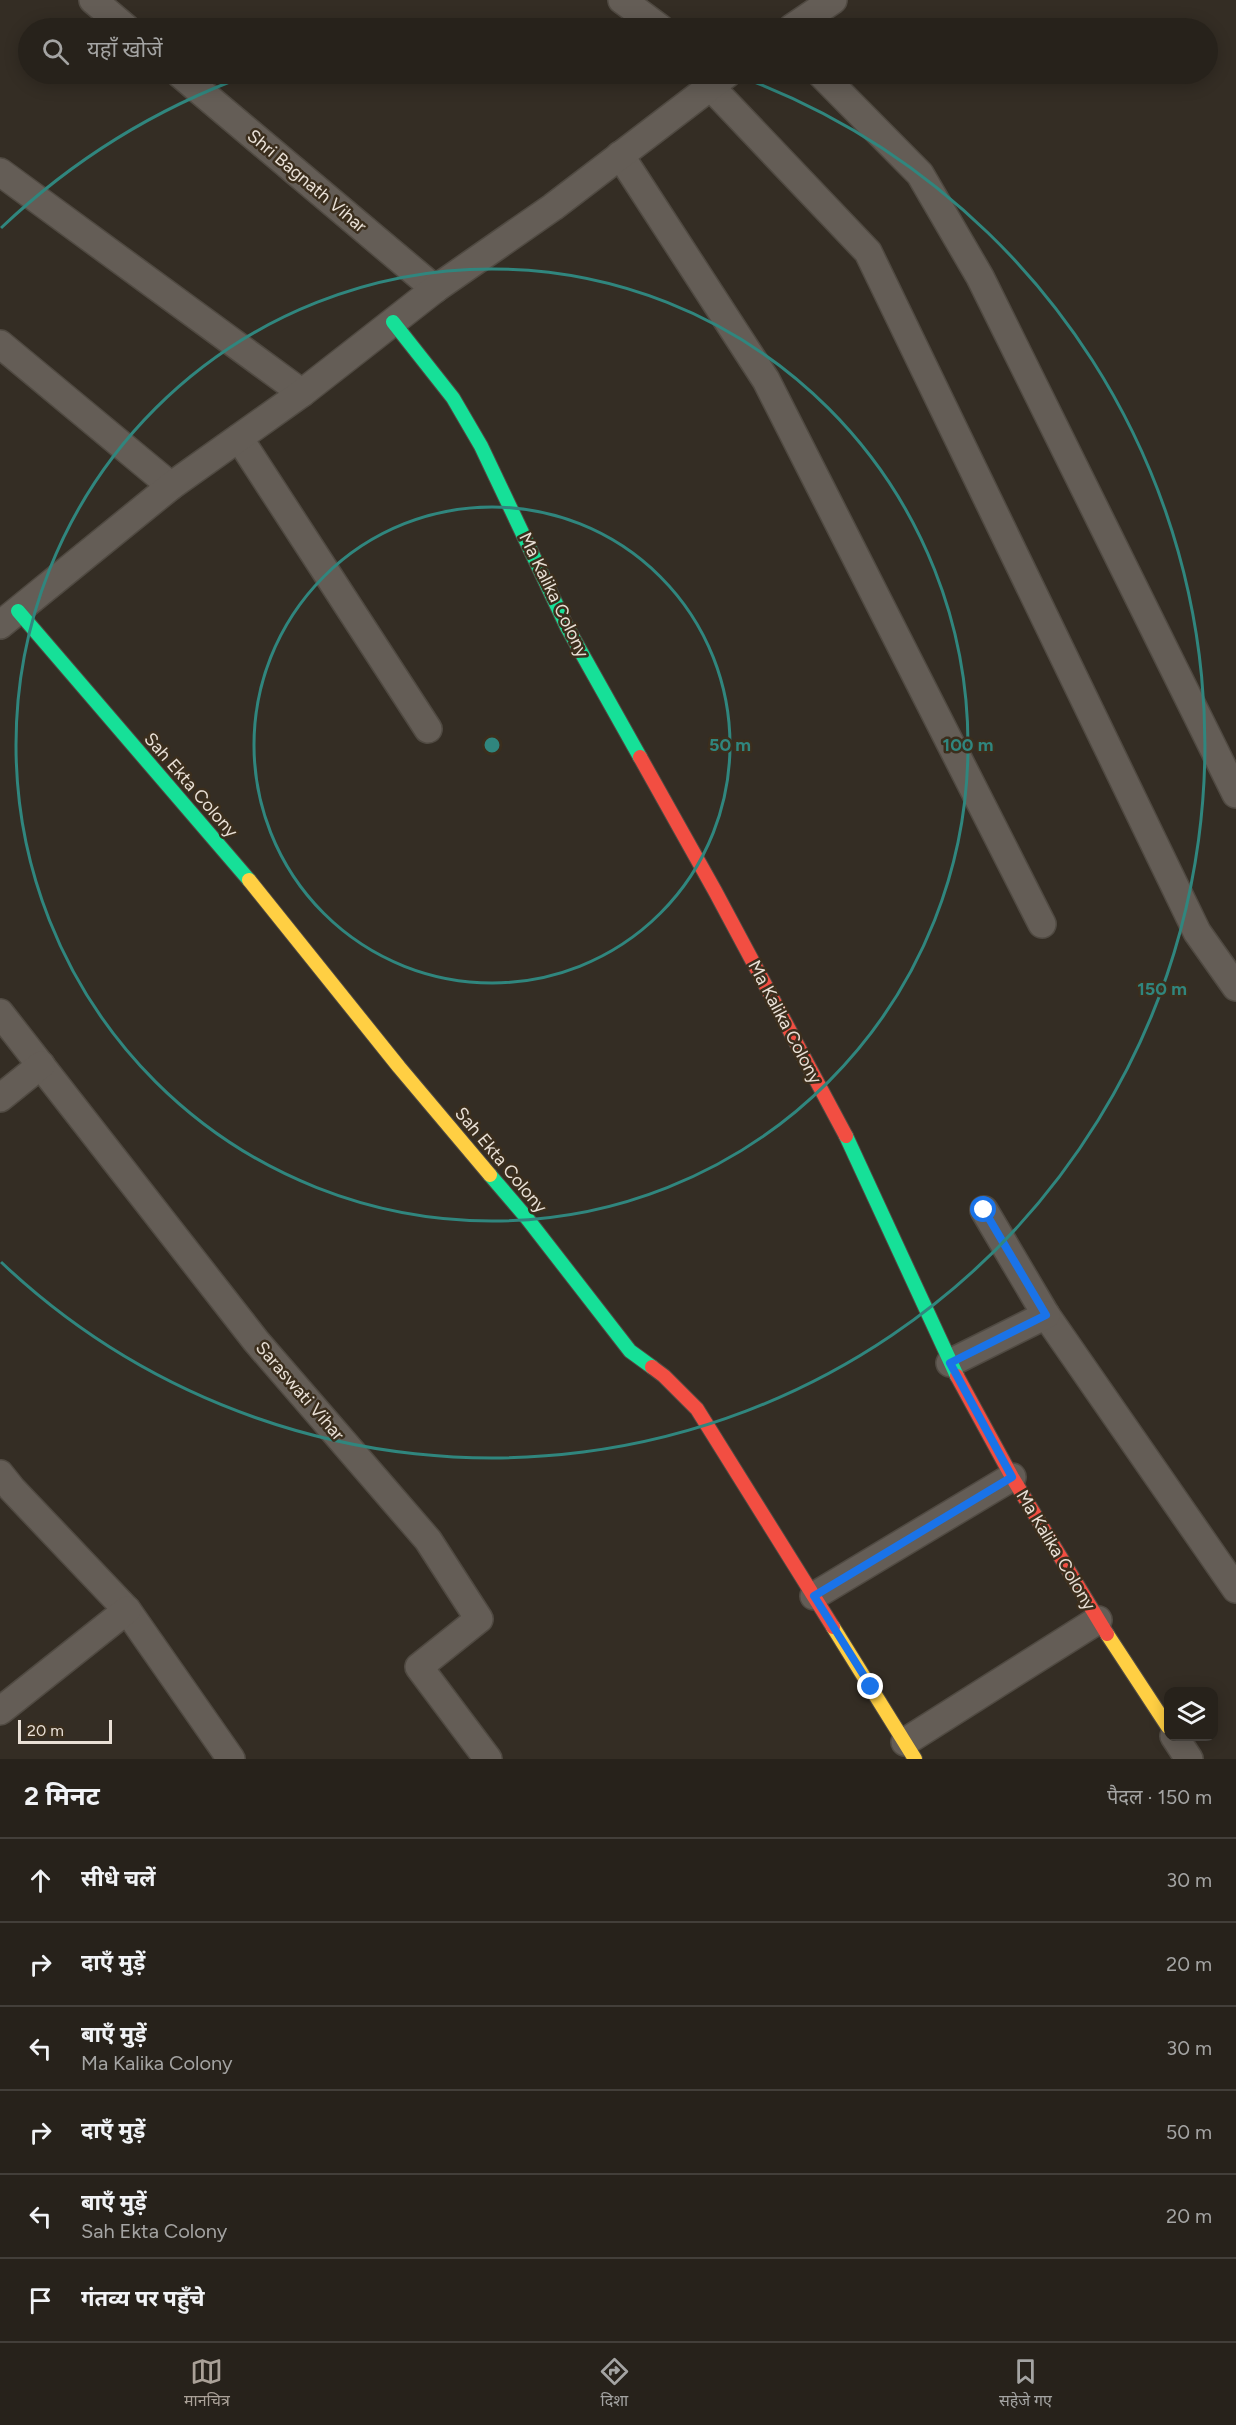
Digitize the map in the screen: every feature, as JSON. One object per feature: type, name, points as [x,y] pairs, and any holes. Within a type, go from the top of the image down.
[{"type":"street","points":[[93,0],[114,18]]},
{"type":"street","points":[[621,0],[646,18]]},
{"type":"street","points":[[807,18],[833,0]]},
{"type":"street","name":"Shri Bagnath Vihar","points":[[192,84],[435,289]]},
{"type":"street","points":[[9,618],[171,486],[302,393],[435,289],[553,207],[711,84]]},
{"type":"street","points":[[726,84],[868,252],[1197,932],[1236,987]]},
{"type":"street","points":[[832,84],[920,174],[980,277],[1236,794]]},
{"type":"street","points":[[620,155],[766,380],[1042,924]]},
{"type":"street","points":[[0,172],[302,393]]},
{"type":"street","name":"Ma Kalika Colony","points":[[393,322],[453,398],[481,446],[567,627],[715,891],[835,1114],[877,1200],[950,1363],[1012,1477],[1098,1620],[1164,1721]]},
{"type":"street","points":[[0,344],[171,486]]},
{"type":"street","points":[[239,438],[428,729]]},
{"type":"street","name":"Sah Ekta Colony","points":[[9,618],[242,872],[399,1067],[526,1217],[630,1351],[664,1376],[697,1409],[910,1751]]},
{"type":"street","name":"Saraswati Vihar","points":[[0,1013],[256,1341],[428,1540],[447,1569],[479,1619],[419,1667],[488,1759]]},
{"type":"street","points":[[0,1098],[41,1065]]},
{"type":"street","points":[[984,1210],[1046,1315],[1236,1589]]},
{"type":"street","points":[[950,1363],[1046,1315]]},
{"type":"street","points":[[0,1474],[127,1610],[231,1759]]},
{"type":"street","points":[[814,1596],[1012,1477]]},
{"type":"street","points":[[0,1711],[127,1610]]},
{"type":"street","points":[[910,1751],[1098,1620]]},
{"type":"street","points":[[1177,1741],[1189,1759]]},
{"type":"traffic: fast","points":[[393,322],[453,398],[481,446],[567,627],[640,757]]},
{"type":"traffic: fast","points":[[18,611],[249,880]]},
{"type":"traffic: fast","points":[[846,1136],[957,1376]]},
{"type":"traffic: fast","points":[[490,1175],[526,1217],[630,1351],[652,1367]]},
{"type":"traffic: slow","points":[[249,880],[399,1067],[490,1175]]},
{"type":"traffic: slow","points":[[833,1627],[915,1759]]},
{"type":"traffic: slow","points":[[1107,1634],[1164,1721]]},
{"type":"traffic: jam","points":[[640,757],[715,891],[846,1136]]},
{"type":"traffic: jam","points":[[652,1367],[697,1409],[833,1627]]},
{"type":"traffic: jam","points":[[957,1376],[1012,1477],[1107,1634]]},
{"type":"route","points":[[871,1687],[814,1596],[1012,1477],[950,1363],[1046,1315],[984,1210]]}]
